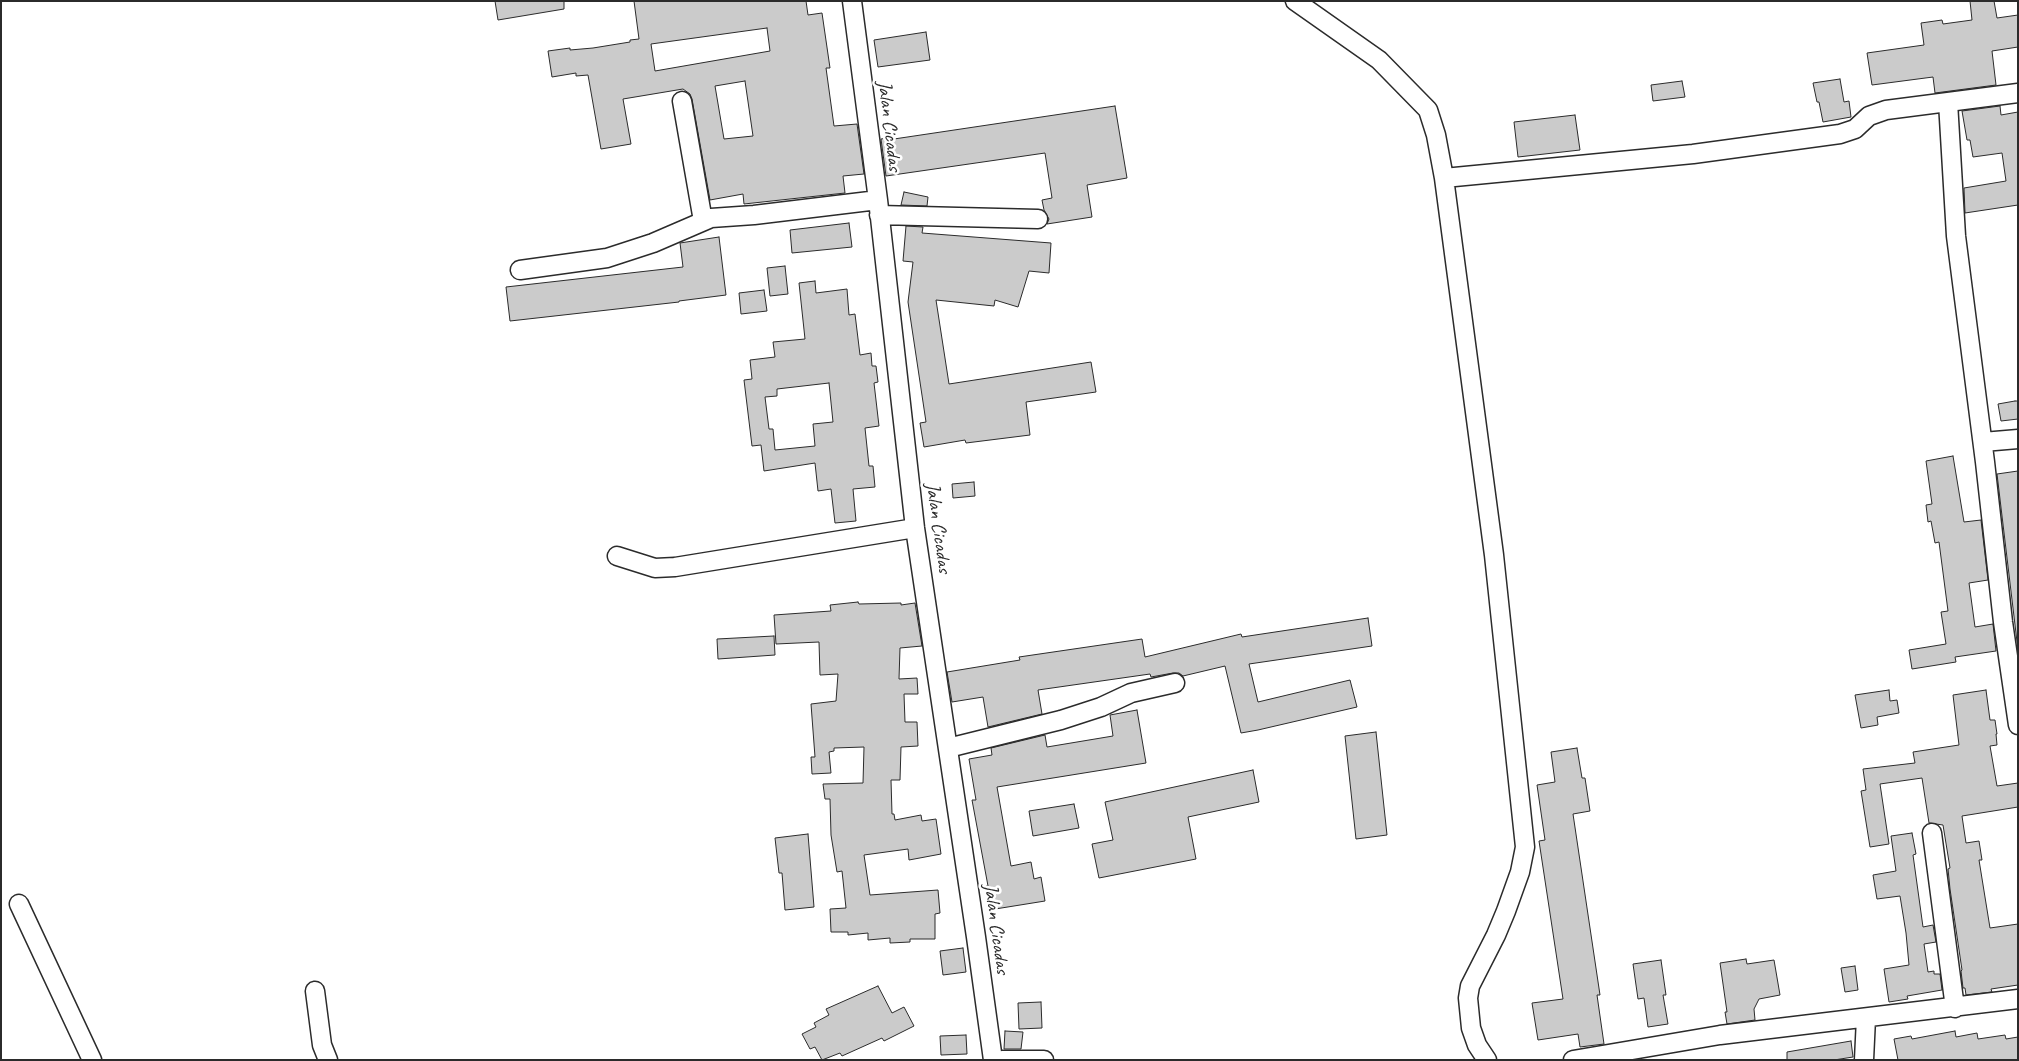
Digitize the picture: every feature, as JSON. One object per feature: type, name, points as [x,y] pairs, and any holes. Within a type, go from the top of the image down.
[{"type":"street","name":"Jalan Cicadas","points":[[852,1],[915,528],[993,1060]]},
{"type":"street","points":[[1295,1],[1380,60],[1428,110],[1436,135],[1444,178],[1494,556],[1525,847],[1522,866],[1506,911],[1470,986],[1468,998],[1471,1028],[1477,1046],[1487,1060]]},
{"type":"street","points":[[1444,178],[1693,154],[1840,134],[1856,129],[1869,116],[1886,110],[1910,105],[2018,93]]},
{"type":"street","points":[[682,101],[703,221]]},
{"type":"street","points":[[1948,102],[1956,236],[1983,442],[2003,622],[2018,725]]},
{"type":"street","points":[[520,270],[607,258],[653,243],[711,218],[878,208],[1038,219]]},
{"type":"street","points":[[1983,442],[2018,439]]},
{"type":"street","points":[[618,556],[655,568],[675,567],[915,528]]},
{"type":"street","points":[[948,748],[1061,720],[1100,707],[1131,693],[1175,683]]},
{"type":"street","points":[[1932,834],[1956,1008]]},
{"type":"street","points":[[19,904],[92,1060]]},
{"type":"street","points":[[315,990],[322,1045],[328,1060]]},
{"type":"street","points":[[1573,1060],[1720,1035],[2018,999]]},
{"type":"street","points":[[1864,1060],[1866,1018]]},
{"type":"street","points":[[1002,1060],[1044,1060]]},
{"type":"building","points":[[495,1],[564,1],[564,9],[498,20]]},
{"type":"building","points":[[634,1],[806,1],[808,15],[822,13],[830,68],[826,68],[834,126],[857,124],[864,174],[843,176],[845,193],[744,204],[743,194],[710,200],[692,99],[690,94],[683,89],[623,99],[631,144],[601,149],[588,75],[576,76],[576,73],[552,77],[548,51],[570,48],[570,50],[593,48],[639,39]],"holes":[[[767,28],[770,51],[655,71],[651,44]],[[745,81],[753,136],[724,139],[715,86]]]},
{"type":"building","points":[[1970,1],[1994,1],[1997,18],[2018,15],[2018,47],[1992,51],[1996,85],[1935,93],[1933,77],[1872,85],[1867,53],[1924,45],[1921,23],[1942,20],[1943,24],[1972,20]]},
{"type":"building","points":[[926,32],[930,60],[878,67],[874,40]]},
{"type":"building","points":[[1840,79],[1844,102],[1849,101],[1851,117],[1823,122],[1813,83]]},
{"type":"building","points":[[1682,81],[1685,97],[1653,101],[1651,85]]},
{"type":"building","points":[[1115,106],[1127,178],[1087,185],[1092,217],[1047,224],[1049,219],[1044,210],[1042,200],[1052,198],[1045,153],[886,176],[881,139],[894,137],[894,139]]},
{"type":"building","points":[[2000,106],[2001,115],[2018,112],[2018,205],[1965,213],[1964,188],[2006,181],[2002,153],[1973,157],[1970,140],[1967,140],[1962,111]]},
{"type":"building","points":[[1575,115],[1580,150],[1518,157],[1514,122]]},
{"type":"building","points":[[904,192],[928,197],[927,206],[901,205]]},
{"type":"building","points":[[849,223],[852,247],[792,253],[790,230]]},
{"type":"building","points":[[906,226],[923,227],[922,233],[1051,243],[1049,273],[1029,271],[1018,307],[995,300],[994,306],[936,300],[949,384],[1091,362],[1096,392],[1026,402],[1030,435],[966,443],[965,440],[924,447],[920,423],[926,422],[908,302],[913,262],[903,261]]},
{"type":"building","points":[[719,237],[726,295],[510,321],[506,287],[683,267],[680,243]]},
{"type":"building","points":[[785,266],[788,294],[770,296],[767,268]]},
{"type":"building","points":[[815,281],[816,293],[847,289],[849,315],[855,314],[860,355],[871,353],[872,366],[876,366],[878,382],[874,383],[879,426],[865,428],[869,466],[873,466],[875,487],[853,489],[856,521],[835,523],[831,489],[818,491],[815,463],[764,471],[761,445],[752,446],[744,380],[752,379],[750,360],[775,357],[773,342],[805,339],[799,283]],"holes":[[[829,383],[833,422],[813,424],[815,446],[775,450],[773,429],[769,429],[765,397],[777,396],[777,389]]]},
{"type":"building","points":[[764,290],[767,311],[741,314],[739,293]]},
{"type":"building","points":[[2018,401],[2018,419],[2001,421],[1998,404]]},
{"type":"building","points":[[1953,456],[1964,522],[1981,520],[1988,580],[1969,583],[1975,627],[1993,624],[1996,651],[1955,657],[1956,662],[1912,669],[1909,650],[1946,644],[1941,612],[1948,611],[1939,542],[1935,543],[1931,521],[1928,522],[1926,505],[1932,504],[1926,461]]},
{"type":"building","points":[[2018,471],[2018,650],[1997,474]]},
{"type":"building","points":[[974,482],[975,496],[953,498],[952,484]]},
{"type":"building","points":[[858,602],[859,604],[901,603],[901,605],[915,603],[922,646],[900,648],[899,679],[917,678],[918,694],[904,694],[905,722],[917,722],[918,746],[901,747],[900,780],[891,780],[892,814],[894,814],[895,820],[921,815],[922,821],[936,819],[941,854],[909,860],[908,849],[864,855],[870,895],[938,890],[940,913],[935,914],[935,939],[910,939],[910,942],[890,943],[890,938],[868,940],[868,933],[848,935],[848,932],[831,932],[830,909],[846,908],[842,871],[837,872],[831,835],[830,799],[825,799],[823,784],[863,783],[864,747],[834,748],[834,751],[829,752],[831,773],[812,774],[811,757],[815,757],[811,704],[836,701],[838,674],[820,675],[819,642],[776,644],[774,615],[831,611],[830,605]]},
{"type":"building","points":[[1368,618],[1372,646],[1249,664],[1258,702],[1350,680],[1357,707],[1241,733],[1225,666],[1183,676],[1179,673],[1173,673],[1151,677],[1150,674],[1038,690],[1042,714],[988,727],[983,697],[952,702],[947,672],[1020,660],[1019,657],[1142,639],[1145,657],[1241,634],[1242,637]]},
{"type":"building","points":[[774,636],[775,655],[718,659],[717,639]]},
{"type":"building","points":[[1889,690],[1890,701],[1897,700],[1899,713],[1877,717],[1878,725],[1861,728],[1855,695]]},
{"type":"building","points":[[1986,690],[1990,720],[1995,720],[1997,734],[1997,745],[1990,746],[1997,786],[2018,783],[2018,807],[1962,816],[1966,843],[1979,841],[1982,860],[1979,860],[1990,928],[2018,924],[2018,985],[1991,989],[1992,992],[1966,995],[1965,988],[1963,988],[1950,889],[1948,869],[1950,868],[1943,825],[1929,823],[1922,778],[1880,784],[1889,844],[1870,847],[1861,791],[1866,790],[1863,769],[1915,763],[1913,752],[1959,745],[1953,695]]},
{"type":"building","points":[[1137,710],[1146,763],[997,787],[1011,866],[1031,862],[1034,879],[1041,877],[1045,901],[989,910],[986,886],[988,886],[972,800],[976,800],[969,759],[992,755],[991,748],[1045,735],[1047,747],[1113,736],[1110,715]]},
{"type":"building","points":[[1376,732],[1387,835],[1356,839],[1345,736]]},
{"type":"building","points":[[1577,748],[1582,778],[1585,778],[1590,811],[1573,814],[1600,995],[1597,995],[1604,1044],[1580,1047],[1578,1034],[1538,1040],[1532,1003],[1563,999],[1539,841],[1545,840],[1537,785],[1555,782],[1551,752]]},
{"type":"building","points":[[1253,770],[1259,802],[1188,817],[1196,859],[1099,878],[1092,844],[1113,840],[1105,802]]},
{"type":"building","points":[[1074,804],[1079,828],[1033,836],[1029,811]]},
{"type":"building","points":[[1912,833],[1916,854],[1913,855],[1923,927],[1933,925],[1936,942],[1924,944],[1928,972],[1934,971],[1934,974],[1940,974],[1942,990],[1907,996],[1908,999],[1889,1002],[1884,969],[1909,965],[1906,933],[1900,896],[1877,899],[1873,875],[1896,871],[1891,836]]},
{"type":"building","points":[[808,834],[814,907],[785,910],[782,873],[779,873],[775,838]]},
{"type":"building","points":[[963,948],[966,972],[943,975],[940,951]]},
{"type":"building","points":[[1746,959],[1747,964],[1774,960],[1780,995],[1759,999],[1754,1009],[1755,1020],[1727,1024],[1720,963]]},
{"type":"building","points":[[1661,960],[1666,995],[1663,995],[1668,1024],[1648,1027],[1644,998],[1638,999],[1633,964]]},
{"type":"building","points":[[1855,966],[1858,990],[1845,992],[1841,968]]},
{"type":"building","points":[[878,986],[892,1013],[904,1007],[914,1026],[884,1041],[882,1038],[842,1056],[840,1053],[822,1060],[815,1047],[810,1049],[802,1034],[816,1027],[814,1023],[829,1015],[826,1009]]},
{"type":"building","points":[[1041,1002],[1042,1028],[1019,1029],[1018,1003]]},
{"type":"building","points":[[1005,1031],[1023,1032],[1021,1049],[1004,1049]]},
{"type":"building","points":[[1955,1031],[1956,1037],[1977,1033],[1978,1039],[2005,1035],[2006,1039],[2018,1037],[2018,1060],[1898,1060],[1894,1039],[1911,1036],[1912,1039]]},
{"type":"building","points":[[966,1035],[967,1054],[941,1055],[940,1036]]},
{"type":"building","points":[[1851,1041],[1853,1057],[1834,1060],[1787,1060],[1787,1052]]}]
